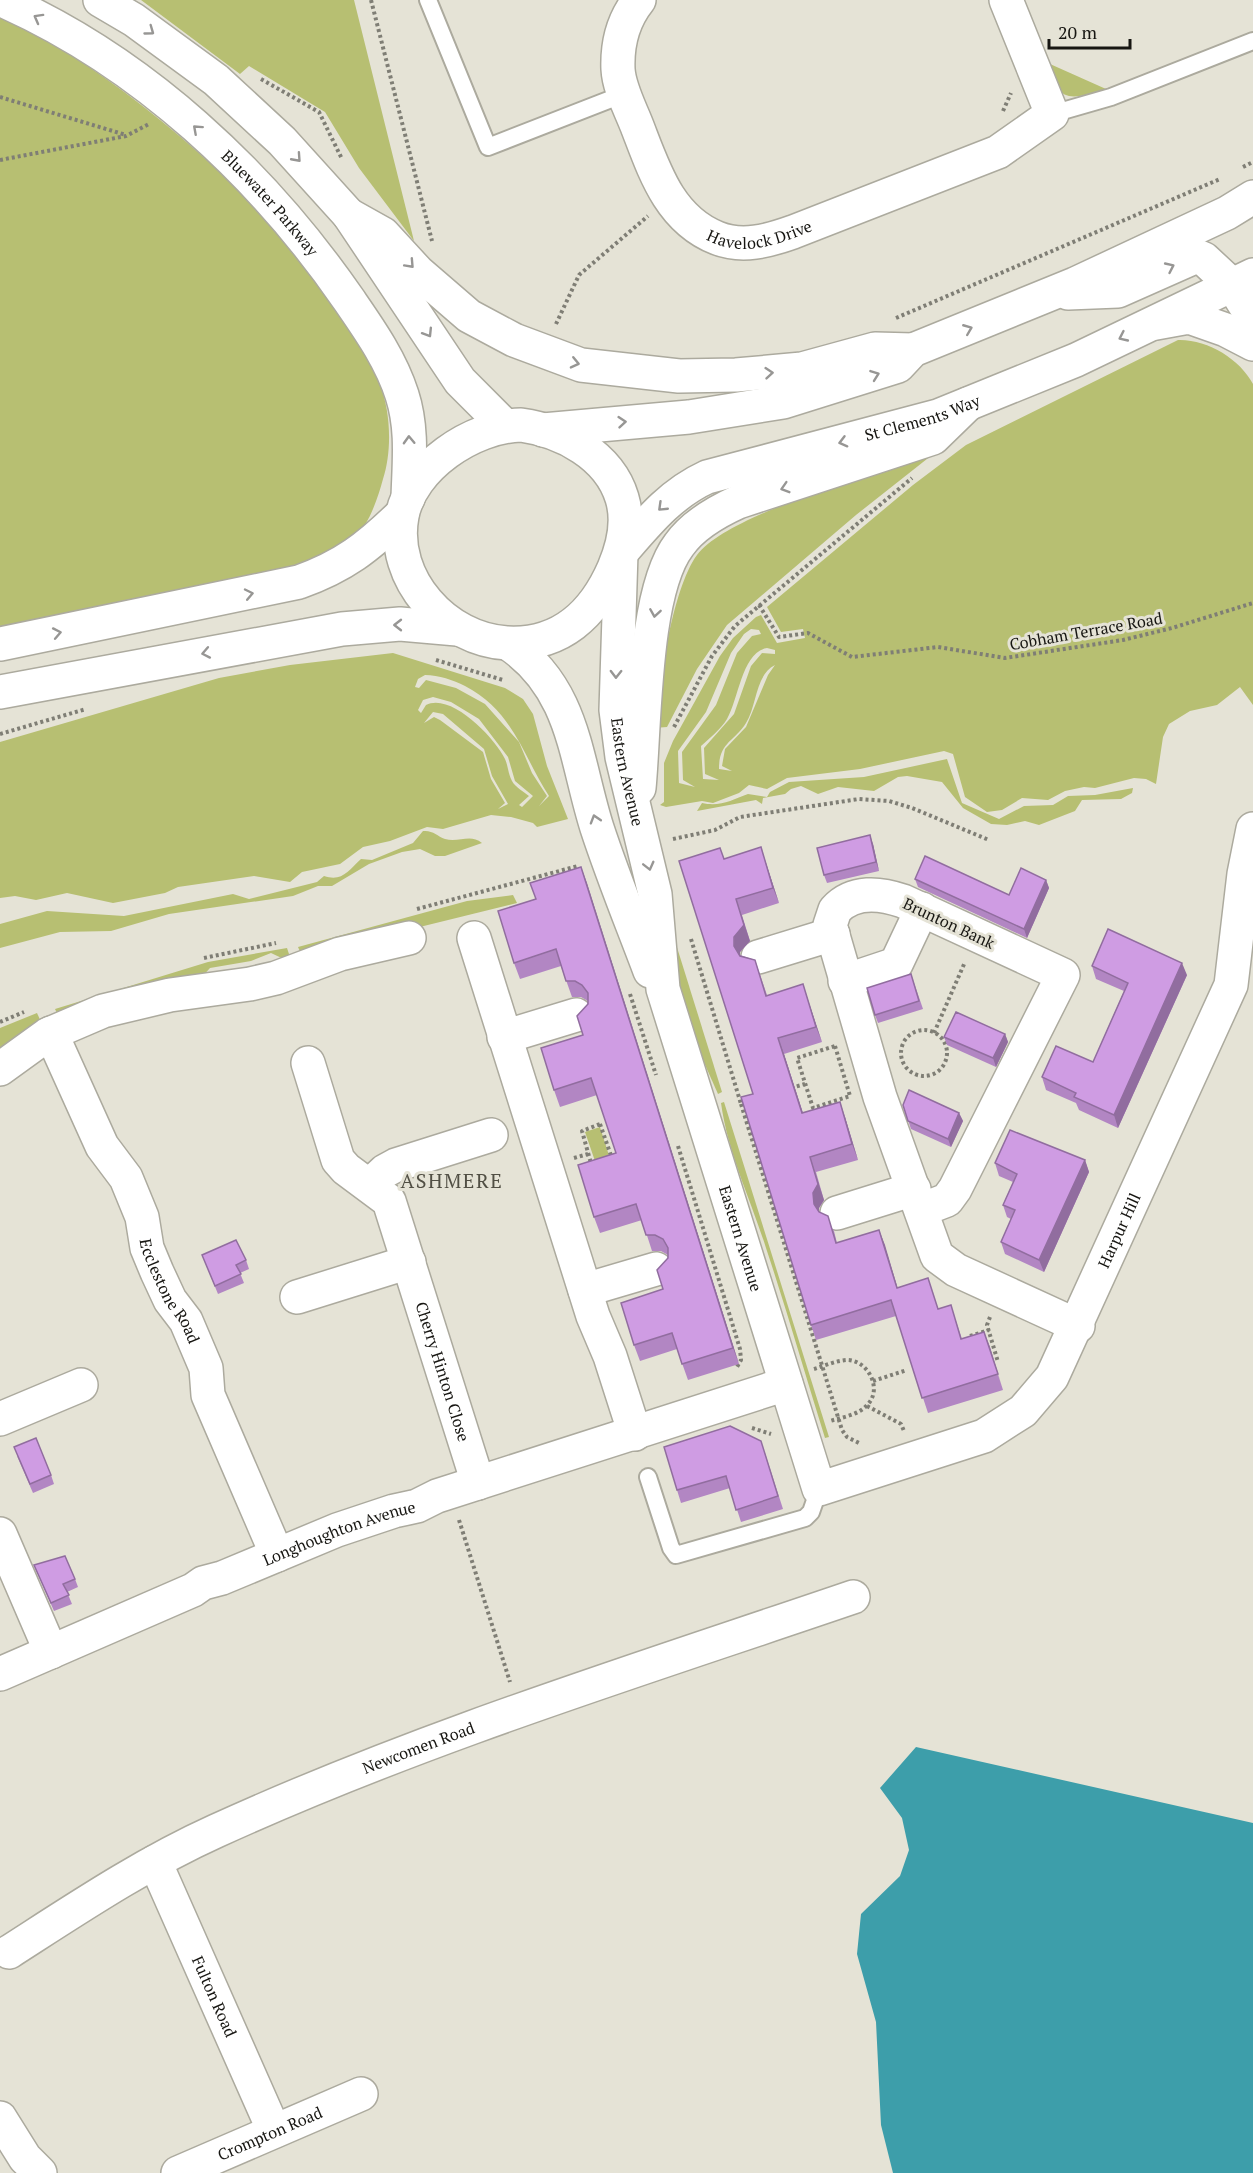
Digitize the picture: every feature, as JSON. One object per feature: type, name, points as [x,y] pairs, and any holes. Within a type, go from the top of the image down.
[{"type":"street","name":"Bluewater Parkway","points":[[2,0],[90,48],[173,108],[233,162],[296,230],[362,319],[400,388],[410,436],[401,537],[410,576],[428,603],[457,629]]},
{"type":"street","points":[[100,0],[135,20],[236,97],[282,141],[349,215],[456,376],[505,426]]},
{"type":"street","name":"Havelock Drive","points":[[639,0],[630,11],[620,34],[618,70],[624,94],[655,173],[669,200],[690,223],[717,238],[742,243],[769,240],[793,232],[987,157],[1004,149],[1052,114]]},
{"type":"street","points":[[1006,0],[1052,114]]},
{"type":"street","points":[[349,215],[383,234],[427,280],[469,316],[522,344],[581,365],[679,376],[736,375],[802,369],[875,349],[913,350],[1054,293],[1227,213],[1253,197]]},
{"type":"street","points":[[1054,293],[1118,291],[1197,256],[1243,280],[1253,318]]},
{"type":"street","name":"St Clements Way","points":[[621,553],[667,502],[688,486],[707,477],[938,416],[1076,360],[1243,280]]},
{"type":"street","points":[[1154,323],[1189,317],[1226,330],[1253,344]]},
{"type":"street","points":[[0,644],[299,582],[355,557],[405,506],[423,476],[452,450],[473,438],[505,426],[521,425],[543,430],[689,417],[783,402],[898,366],[913,350]]},
{"type":"street","points":[[636,817],[655,611],[666,568],[683,540],[708,518],[738,502],[933,438],[968,404]]},
{"type":"street","name":"Eastern Avenue","points":[[543,430],[589,452],[609,474],[623,503],[616,710],[622,757],[656,894],[663,989],[800,1377],[819,1489]]},
{"type":"street","points":[[0,692],[342,629],[400,624],[457,629],[493,642],[508,644],[537,641],[575,623],[600,597],[621,553]]},
{"type":"street","name":"Eastern Avenue","points":[[508,644],[522,653],[539,671],[567,714],[591,809],[612,871],[650,973],[663,989]]},
{"type":"street","name":"Harpur Hill","points":[[819,1489],[869,1452],[984,1436],[1013,1419],[1047,1385],[1078,1326],[1232,986],[1244,874],[1253,830]]},
{"type":"street","name":"Brunton Bank","points":[[917,1199],[947,1200],[955,1189],[1063,975],[922,909],[882,895],[856,896],[843,902],[832,914],[830,922],[832,934],[880,1097],[936,1253],[942,1262],[1001,1292],[1078,1326]]},
{"type":"street","points":[[845,981],[896,964],[922,909]]},
{"type":"street","points":[[758,957],[832,934]]},
{"type":"street","points":[[0,1069],[22,1050],[80,1019],[170,994],[259,982],[340,954],[409,938]]},
{"type":"street","points":[[474,938],[585,1290],[635,1434]]},
{"type":"street","points":[[504,1037],[576,1015]]},
{"type":"street","name":"Ecclestone Road","points":[[51,1033],[102,1146],[126,1178],[142,1217],[147,1248],[168,1298],[184,1318],[207,1370],[208,1395],[277,1555]]},
{"type":"street","name":"Cherry Hinton Close","points":[[308,1063],[336,1157],[349,1172],[370,1185],[389,1201],[409,1262],[464,1487]]},
{"type":"street","points":[[370,1185],[385,1171],[396,1165],[491,1135]]},
{"type":"street","points":[[837,1213],[917,1199]]},
{"type":"street","points":[[297,1297],[409,1262]]},
{"type":"street","points":[[585,1290],[656,1269]]},
{"type":"street","name":"Longhoughton Avenue","points":[[0,1674],[193,1590],[203,1583],[222,1578],[352,1524],[417,1506],[464,1487],[635,1434],[800,1377]]},
{"type":"street","points":[[0,1419],[81,1385]]},
{"type":"street","points":[[0,1534],[51,1652]]},
{"type":"street","name":"Newcomen Road","points":[[9,1952],[155,1862],[215,1832],[415,1747],[853,1597]]},
{"type":"street","name":"Fulton Road","points":[[155,1862],[274,2131]]},
{"type":"street","name":"Crompton Road","points":[[178,2173],[361,2094]]},
{"type":"street","points":[[0,2118],[25,2158],[40,2173]]},
{"type":"lane","points":[[428,0],[488,147],[624,94]]},
{"type":"lane","points":[[1052,114],[1111,97],[1253,41]]},
{"type":"lane","points":[[648,1477],[671,1548],[676,1555],[805,1518],[811,1512],[819,1489]]},
{"type":"path","points":[[371,0],[434,248]]},
{"type":"path","points":[[1001,116],[1015,84]]},
{"type":"path","points":[[0,97],[126,135],[0,160]]},
{"type":"path","points":[[670,732],[719,646],[735,626],[914,477]]},
{"type":"path","name":"Cobham Terrace Road","points":[[759,605],[779,637],[808,633],[852,657],[938,647],[996,658],[1123,640],[1172,628],[1253,603]]},
{"type":"path","points":[[430,658],[508,681]]},
{"type":"path","points":[[0,734],[92,707]]},
{"type":"path","points":[[665,841],[715,830],[740,817],[859,799],[906,806],[989,840]]},
{"type":"path","points":[[688,930],[839,1419],[847,1437],[869,1452]]},
{"type":"path","points":[[934,1033],[978,936]]},
{"type":"path","points":[[629,992],[657,1078]]},
{"type":"path","points":[[916,1032],[934,1033],[946,1045],[944,1063],[930,1075],[907,1069],[903,1060],[903,1044],[916,1032]]},
{"type":"path","points":[[835,1046],[849,1097],[813,1108],[805,1084],[797,1058],[835,1046]]},
{"type":"path","points":[[784,1091],[805,1084]]},
{"type":"path","points":[[741,1104],[752,1101]]},
{"type":"path","points":[[600,1124],[604,1131],[614,1164],[595,1170],[592,1167],[582,1131],[600,1124]]},
{"type":"path","points":[[676,1141],[741,1354],[734,1372]]},
{"type":"path","points":[[998,1362],[987,1322],[1001,1292]]},
{"type":"path","points":[[970,1336],[989,1330]]},
{"type":"path","points":[[800,1377],[823,1366],[846,1360],[864,1368],[873,1381],[873,1395],[867,1406],[859,1412],[830,1421]]},
{"type":"path","points":[[873,1381],[907,1370]]},
{"type":"path","points":[[867,1406],[902,1424],[904,1431]]},
{"type":"path","points":[[747,1427],[762,1430],[774,1439]]},
{"type":"path","points":[[894,1434],[915,1427]]},
{"type":"path","points":[[852,1447],[869,1452]]},
{"type":"path","points":[[464,1487],[519,1711]]},
{"type":"green space","points":[[141,0],[354,0],[414,241],[359,168],[325,112],[249,66],[240,74]]},
{"type":"green space","points":[[0,16],[54,45],[92,69],[185,140],[263,215],[299,256],[331,298],[358,341],[380,385],[388,419],[389,445],[386,468],[369,517],[356,535],[318,556],[278,571],[0,629]]},
{"type":"green space","points":[[1041,61],[1106,89],[1081,96],[1065,94],[1059,90]]},
{"type":"green space","points":[[1178,340],[1211,347],[1222,352],[1240,366],[1253,384],[1253,705],[1240,687],[1217,705],[1190,711],[1169,724],[1163,737],[1156,784],[1146,779],[1134,778],[1095,788],[1084,787],[1065,791],[1048,800],[1022,798],[1002,810],[987,812],[965,797],[953,754],[944,751],[860,769],[787,778],[767,789],[749,785],[739,793],[713,803],[702,801],[666,807],[660,805],[664,802],[664,763],[673,741],[720,656],[733,638],[761,615],[777,643],[805,638],[803,629],[781,632],[767,607],[913,485],[966,445]],"holes":[[[751,629],[759,630],[761,634],[752,636],[737,653],[716,705],[682,752],[683,780],[695,787],[679,783],[678,751],[706,712],[731,653],[744,634]],[[767,648],[775,650],[775,654],[762,653],[751,666],[734,714],[704,748],[705,774],[719,780],[703,779],[701,746],[719,730],[727,719],[742,677],[752,658],[759,651]],[[775,665],[768,675],[746,727],[725,749],[722,766],[732,771],[719,769],[724,748],[750,716],[760,683],[768,670]]]},
{"type":"green space","points":[[932,455],[856,515],[727,625],[697,669],[667,727],[654,728],[663,663],[674,613],[680,590],[697,555],[714,539],[771,510],[843,483]]},
{"type":"green space","points":[[393,653],[505,688],[523,699],[533,714],[547,766],[568,819],[537,827],[533,823],[511,817],[491,815],[443,829],[427,827],[390,841],[363,847],[340,864],[302,872],[290,882],[254,876],[178,887],[165,893],[113,903],[67,893],[36,900],[15,896],[0,898],[0,742],[219,678],[290,665]],"holes":[[[425,675],[441,677],[465,686],[481,696],[506,721],[519,742],[485,704],[456,688],[426,680],[419,688],[415,687],[418,679]],[[433,697],[451,702],[479,719],[508,757],[515,781],[533,796],[522,807],[519,805],[529,796],[513,783],[500,750],[482,729],[471,719],[447,705],[436,703],[426,705],[421,713],[418,710],[423,700]],[[433,712],[443,714],[484,749],[492,776],[508,804],[498,809],[505,803],[491,779],[483,752],[434,717],[424,723]],[[519,742],[549,796],[539,806],[547,796],[532,773]]]},
{"type":"green space","points":[[947,759],[962,803],[999,819],[1024,806],[1053,805],[1068,796],[1095,795],[1133,788],[1132,793],[1121,799],[1082,800],[1075,811],[1039,825],[1025,821],[1007,825],[991,824],[963,808],[942,782],[907,776],[898,777],[874,791],[838,787],[818,794],[801,786],[785,794],[763,798],[762,804],[756,800],[697,811],[702,803],[731,801],[748,794],[767,797],[770,792],[789,782],[864,777]]},
{"type":"green space","points":[[423,831],[432,832],[445,839],[469,838],[482,843],[445,856],[435,856],[420,849],[402,852],[369,864],[332,886],[318,886],[293,896],[169,914],[111,931],[60,932],[0,948],[0,924],[47,911],[124,916],[233,894],[249,899],[317,882],[324,876],[336,878],[361,859],[372,860],[413,843]]},
{"type":"green space","points":[[513,895],[517,903],[302,956],[298,947],[467,901]]},
{"type":"green space","points":[[671,928],[722,1092],[718,1094],[702,1058],[671,960]]},
{"type":"green space","points":[[287,948],[291,960],[288,961],[271,953],[251,961],[210,968],[199,980],[58,1015],[55,1009],[208,962]]},
{"type":"green space","points":[[37,1013],[42,1024],[0,1055],[0,1028]]},
{"type":"green space","points":[[724,1102],[829,1437],[825,1438],[774,1272],[734,1159],[724,1122],[721,1103]]},
{"type":"green space","points":[[600,1127],[611,1162],[597,1167],[585,1132]]},
{"type":"water","points":[[916,1747],[1253,1823],[1253,2173],[893,2173],[881,2125],[876,2022],[857,1954],[861,1914],[900,1876],[909,1850],[902,1818],[880,1788]]},
{"type":"building","points":[[870,835],[876,862],[824,875],[817,848]]},
{"type":"building","points":[[761,847],[773,888],[736,899],[744,925],[734,937],[734,946],[740,956],[755,960],[766,996],[803,984],[816,1027],[778,1038],[802,1113],[840,1102],[852,1144],[810,1157],[818,1184],[813,1193],[814,1204],[819,1212],[828,1216],[836,1243],[879,1230],[897,1288],[928,1278],[938,1309],[951,1305],[961,1339],[984,1332],[998,1374],[922,1398],[891,1300],[811,1325],[741,1097],[753,1094],[679,861],[720,848],[724,859]]},
{"type":"building","points":[[925,856],[1009,895],[1021,868],[1046,880],[1024,929],[915,879]]},
{"type":"building","points":[[581,867],[733,1348],[682,1364],[672,1333],[634,1345],[621,1303],[663,1289],[657,1270],[668,1258],[668,1248],[663,1239],[655,1235],[646,1235],[636,1204],[594,1217],[578,1165],[616,1153],[591,1078],[554,1090],[541,1048],[583,1035],[577,1016],[588,1004],[588,993],[582,985],[575,981],[566,981],[556,949],[514,963],[498,911],[536,899],[530,883]]},
{"type":"building","points":[[1108,929],[1182,963],[1114,1115],[1074,1097],[1076,1093],[1042,1077],[1056,1046],[1093,1062],[1128,983],[1092,966]]},
{"type":"building","points":[[911,974],[919,1001],[875,1015],[867,988]]},
{"type":"building","points":[[956,1012],[1005,1034],[993,1058],[944,1037]]},
{"type":"building","points":[[909,1090],[959,1113],[948,1139],[908,1121],[903,1105]]},
{"type":"building","points":[[1010,1130],[1085,1160],[1039,1260],[1001,1242],[1015,1210],[1003,1205],[1017,1174],[995,1163]]},
{"type":"building","points":[[236,1240],[246,1260],[236,1265],[241,1274],[215,1286],[202,1255]]},
{"type":"building","points":[[730,1426],[761,1441],[778,1496],[736,1510],[726,1476],[677,1490],[664,1447]]},
{"type":"building","points":[[36,1438],[51,1475],[30,1484],[14,1447]]},
{"type":"building","points":[[65,1556],[75,1579],[63,1584],[69,1595],[51,1603],[34,1565]]},
{"type":"district","name":"ASHMERE","points":[[452,1181]]}]
